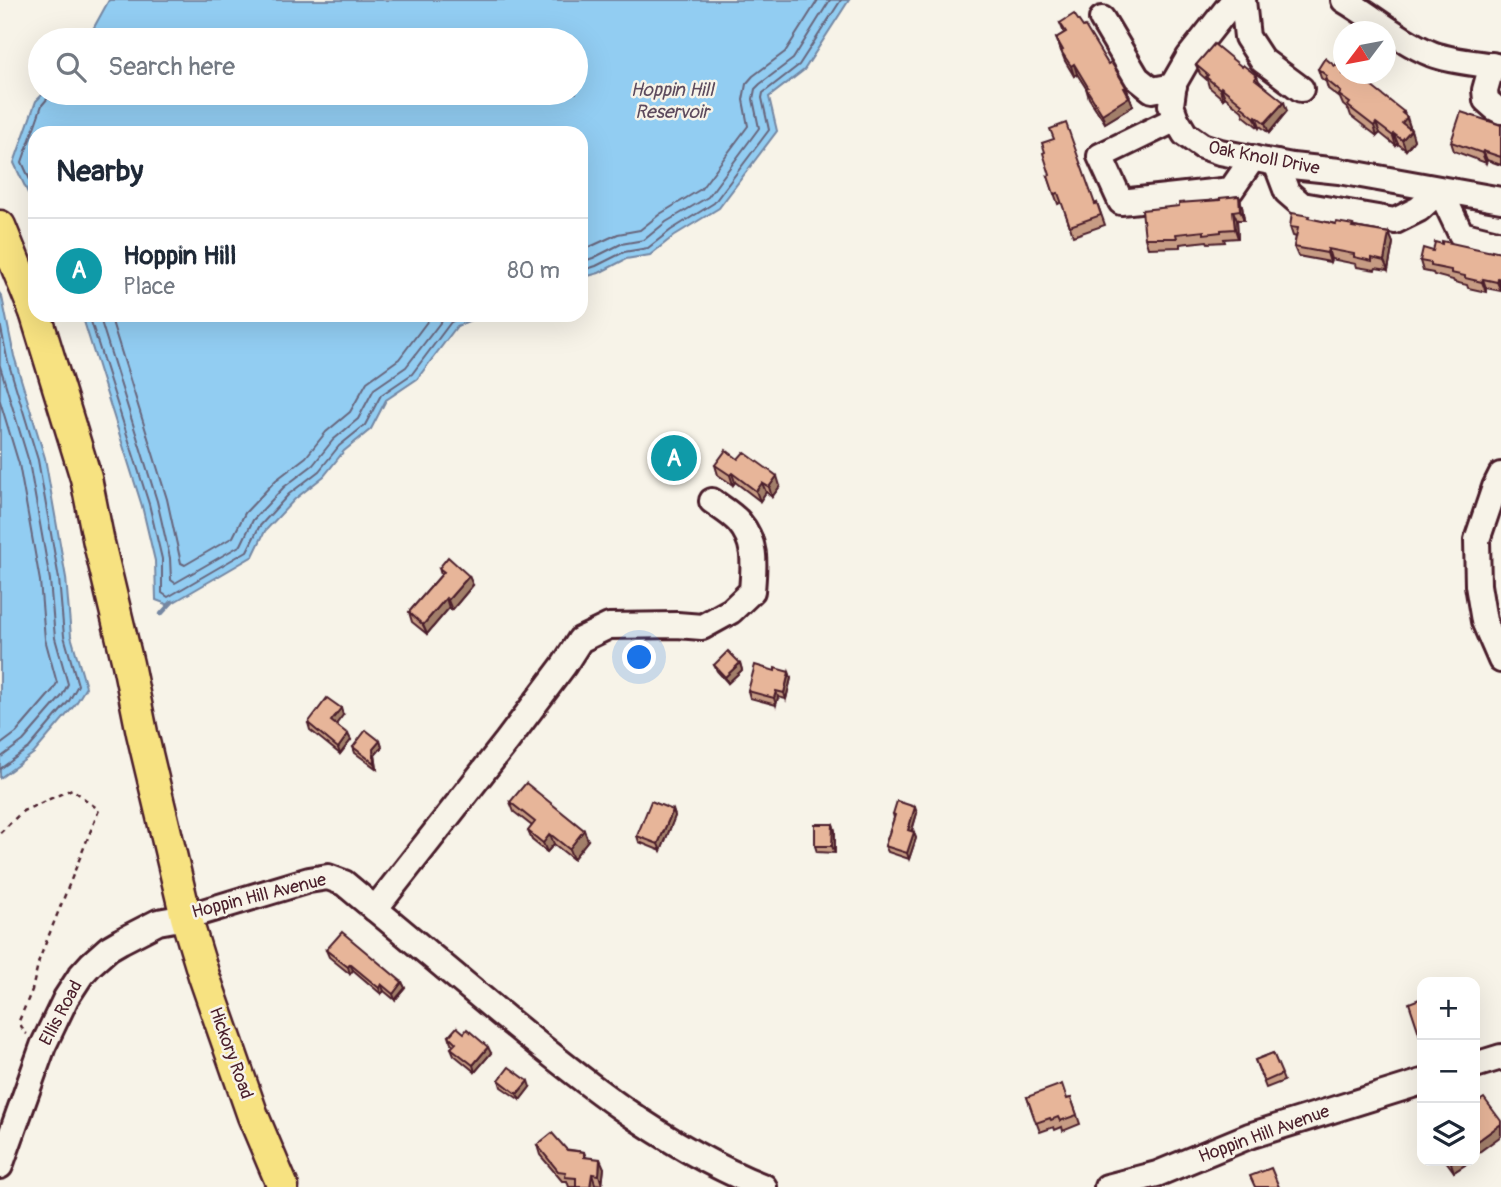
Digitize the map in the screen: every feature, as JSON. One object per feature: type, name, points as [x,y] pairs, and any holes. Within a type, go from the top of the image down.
[{"type":"main road","name":"Hoppin Hill Avenue","points":[[0,226],[28,296]]},
{"type":"main road","name":"Hoppin Hill Avenue","points":[[37,322],[86,478],[186,917]]},
{"type":"main road","name":"Hickory Road","points":[[186,917],[253,1116],[283,1187]]},
{"type":"street","points":[[1234,0],[1189,57],[1174,86],[1171,105],[1176,119],[1100,156],[1121,202],[1231,190],[1265,160],[1287,192],[1302,205],[1395,221],[1419,209],[1440,190],[1461,234],[1501,244]]},
{"type":"street","points":[[1243,0],[1247,37],[1262,60],[1301,89]]},
{"type":"street","points":[[1343,0],[1432,54],[1497,66],[1485,90],[1486,100],[1501,111]]},
{"type":"street","points":[[1102,19],[1137,78],[1152,90],[1174,86]]},
{"type":"street","name":"Oak Knoll Drive","points":[[1176,119],[1185,134],[1202,146],[1220,152],[1501,200]]},
{"type":"street","points":[[1501,475],[1477,540],[1478,585],[1484,621],[1501,660]]},
{"type":"street","points":[[375,909],[507,741],[564,665],[580,639],[609,626],[677,625],[702,628],[731,611],[752,591],[754,548],[738,521],[712,501]]},
{"type":"street","name":"Hoppin Hill Avenue","points":[[186,917],[309,880],[328,877],[344,883],[596,1091],[649,1128],[691,1152],[764,1187]]},
{"type":"street","name":"Ellis Road","points":[[0,1166],[43,1046],[66,998],[81,975],[109,948],[158,922],[186,917]]},
{"type":"street","points":[[1480,1063],[1501,1057]]},
{"type":"street","name":"Hoppin Hill Avenue","points":[[1107,1187],[1166,1171],[1249,1136],[1417,1084]]},
{"type":"path","points":[[0,833],[23,811],[72,789],[99,810],[42,950],[32,990],[19,1021],[24,1032],[43,1046]]},
{"type":"water","name":"Hoppin Hill Reservoir","points":[[109,0],[849,0],[804,70],[769,97],[777,131],[719,208],[675,235],[650,255],[626,259],[588,276],[588,126],[28,126],[28,193],[14,163],[35,105],[588,105],[588,28],[94,28]]},
{"type":"water","points":[[0,294],[14,356],[45,458],[66,578],[71,636],[86,687],[75,705],[34,753],[0,778]]},
{"type":"water","points":[[84,322],[466,322],[457,326],[417,379],[386,400],[371,429],[344,451],[324,476],[295,499],[265,531],[253,556],[169,605],[156,600],[155,561],[142,506]]},
{"type":"building","points":[[1074,14],[1083,27],[1085,26],[1108,64],[1111,62],[1129,97],[1102,114],[1074,64],[1071,66],[1061,51],[1063,50],[1056,38],[1066,32],[1060,23]]},
{"type":"building","points":[[1214,44],[1257,76],[1255,79],[1284,102],[1265,123],[1256,116],[1255,118],[1221,87],[1220,89],[1196,65]]},
{"type":"building","points":[[1325,58],[1333,64],[1333,84],[1368,84],[1404,112],[1402,113],[1407,117],[1402,123],[1411,130],[1402,140],[1376,123],[1374,126],[1348,106],[1350,103],[1339,95],[1341,92],[1325,79],[1327,76],[1318,69]]},
{"type":"building","points":[[1461,112],[1501,125],[1501,157],[1451,142]]},
{"type":"building","points":[[1066,123],[1101,215],[1070,226],[1058,193],[1054,194],[1042,143],[1054,139],[1050,129]]},
{"type":"building","points":[[1239,196],[1240,210],[1233,211],[1235,229],[1204,234],[1204,231],[1176,234],[1177,238],[1145,238],[1142,210]]},
{"type":"building","points":[[1292,213],[1389,233],[1384,261],[1372,258],[1372,261],[1328,249],[1327,253],[1294,247],[1298,228],[1290,227]]},
{"type":"building","points":[[1442,241],[1501,252],[1501,279],[1498,278],[1497,282],[1483,279],[1482,282],[1420,261],[1423,248],[1433,251],[1435,242],[1442,244]]},
{"type":"building","points":[[726,450],[738,459],[744,452],[777,476],[769,487],[762,483],[756,491],[732,473],[730,475],[715,465]]},
{"type":"building","points":[[448,557],[469,576],[423,625],[409,612],[444,572],[439,568]]},
{"type":"building","points":[[728,651],[740,663],[725,677],[714,665]]},
{"type":"building","points":[[755,665],[789,672],[784,693],[776,691],[774,698],[748,691]]},
{"type":"building","points":[[327,698],[341,708],[331,721],[348,734],[338,748],[308,723]]},
{"type":"building","points":[[366,730],[380,741],[373,749],[374,763],[353,747]]},
{"type":"building","points":[[526,783],[584,830],[569,849],[550,834],[543,843],[528,831],[535,822],[510,802]]},
{"type":"building","points":[[651,801],[673,810],[658,844],[637,836]]},
{"type":"building","points":[[897,801],[915,807],[908,830],[914,832],[907,853],[885,846]]},
{"type":"building","points":[[815,824],[833,824],[832,846],[815,846]]},
{"type":"building","points":[[342,932],[402,982],[393,994],[381,984],[379,988],[350,964],[348,967],[326,950]]},
{"type":"building","points":[[1417,1000],[1417,1027],[1409,1003]]},
{"type":"building","points":[[457,1027],[464,1033],[467,1029],[488,1047],[473,1065],[451,1048],[456,1043],[449,1036]]},
{"type":"building","points":[[1273,1053],[1282,1074],[1264,1082],[1255,1060]]},
{"type":"building","points":[[509,1067],[528,1081],[517,1094],[499,1080]]},
{"type":"building","points":[[1062,1084],[1077,1115],[1060,1121],[1058,1117],[1036,1123],[1027,1097]]},
{"type":"building","points":[[1484,1098],[1501,1124],[1480,1139],[1480,1103]]},
{"type":"building","points":[[552,1133],[567,1150],[584,1152],[584,1157],[600,1159],[599,1175],[592,1174],[590,1187],[576,1187],[576,1178],[565,1177],[566,1172],[558,1171],[537,1145]]},
{"type":"building","points":[[1271,1168],[1279,1187],[1255,1187],[1250,1176]]},
{"type":"waterway","points":[[161,614],[172,602]]},
{"type":"place","name":"Hoppin Hill","points":[[674,458]]}]
